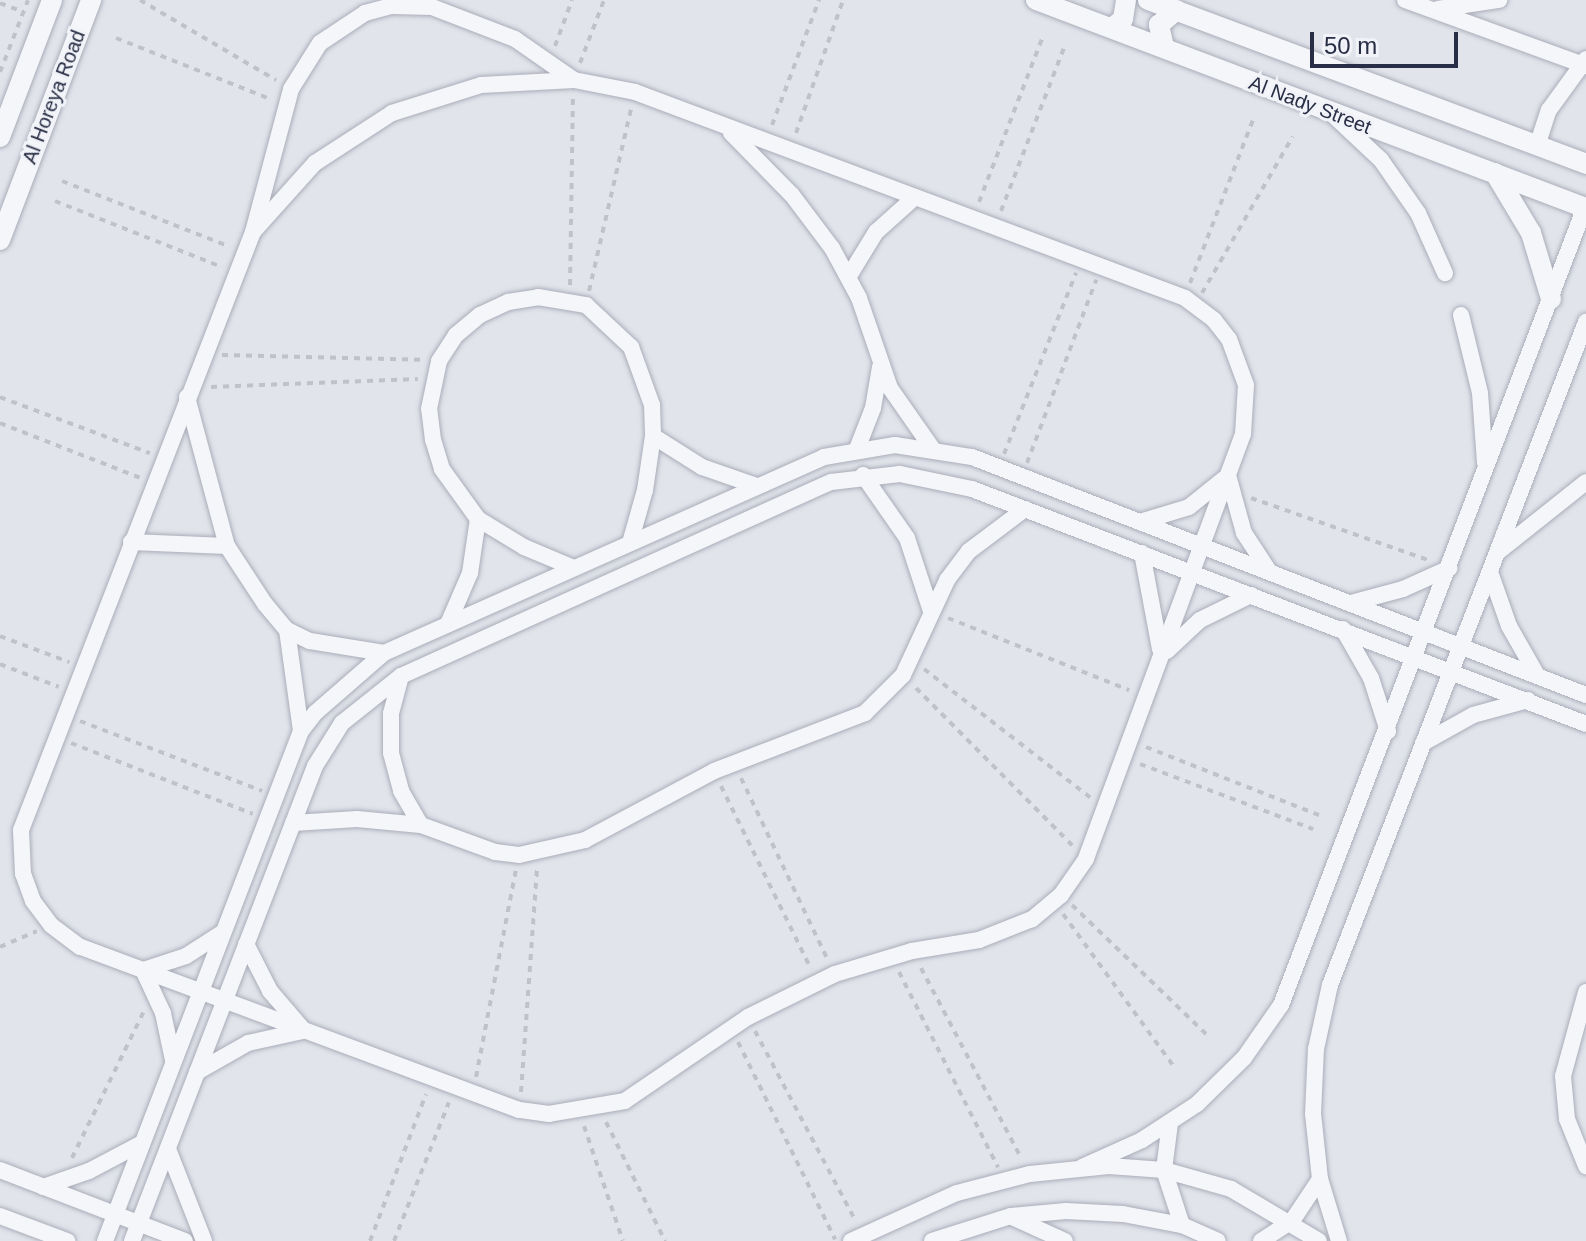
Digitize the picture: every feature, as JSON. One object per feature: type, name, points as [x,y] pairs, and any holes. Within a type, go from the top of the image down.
[{"type":"street","name":"Al Horeya Road","points":[[0,137],[52,0]]},
{"type":"street","name":"Al Horeya Road","points":[[0,240],[91,0]]},
{"type":"street","name":"Al Nady Street","points":[[1036,0],[1333,115],[1586,208]]},
{"type":"street","points":[[1112,28],[1123,19],[1126,0]]},
{"type":"street","name":"Al Nady Street","points":[[1148,0],[1537,146],[1584,158]]},
{"type":"street","points":[[1405,0],[1585,63],[1553,101],[1537,146]]},
{"type":"street","points":[[1429,9],[1499,0]]},
{"type":"street","points":[[253,232],[315,163],[392,113],[481,85],[574,80],[635,92],[1190,301],[1229,339],[1246,385],[1243,434],[1229,483],[1202,545],[1086,859],[1058,898],[1006,932],[890,956],[835,974],[748,1017],[659,1081],[600,1109],[579,1113],[519,1110],[80,947],[51,925],[28,888],[20,845],[55,737],[253,232],[291,89],[311,53],[341,25],[392,6],[432,7],[459,16],[550,60],[574,80]]},
{"type":"street","points":[[1164,47],[1159,25],[1176,10]]},
{"type":"street","points":[[1333,115],[1396,181],[1418,213],[1445,273]]},
{"type":"street","points":[[721,124],[792,195],[849,276],[880,366],[902,409],[932,448]]},
{"type":"street","points":[[1495,173],[1531,233],[1551,299]]},
{"type":"street","points":[[849,276],[876,232],[915,197]]},
{"type":"street","points":[[1082,1167],[1170,1123],[1244,1058],[1281,1005],[1586,208]]},
{"type":"street","points":[[574,568],[524,547],[478,519],[442,469],[433,440],[432,379],[439,361],[456,335],[494,308],[538,297],[578,302],[631,347],[652,405],[653,436],[645,490],[630,543]]},
{"type":"street","points":[[1461,315],[1480,393],[1485,473]]},
{"type":"street","points":[[1339,1241],[1320,1179],[1313,1092],[1321,1017],[1586,322]]},
{"type":"street","points":[[857,449],[873,408],[880,366]]},
{"type":"street","points":[[189,392],[227,546],[287,630],[301,731]]},
{"type":"street","points":[[653,436],[702,467],[757,486]]},
{"type":"street","points":[[105,1241],[301,731],[347,680],[384,653],[448,624],[757,486],[857,449],[932,448],[998,467],[1586,695]]},
{"type":"street","points":[[863,475],[907,538],[931,611]]},
{"type":"street","points":[[132,1241],[293,823],[327,744],[360,705],[401,676],[800,494],[863,475],[937,478],[1343,629],[1586,724]]},
{"type":"street","points":[[1497,553],[1586,482]]},
{"type":"street","points":[[1140,522],[1189,507],[1229,483]]},
{"type":"street","points":[[1229,483],[1244,533],[1269,571]]},
{"type":"street","points":[[293,823],[357,819],[421,825],[495,852],[519,855],[538,855],[585,840],[714,771],[841,727],[865,713],[903,675],[931,611],[969,551],[1025,509]]},
{"type":"street","points":[[448,624],[470,573],[478,519]]},
{"type":"street","points":[[131,542],[227,546]]},
{"type":"street","points":[[1142,553],[1155,605],[1160,658]]},
{"type":"street","points":[[1351,603],[1403,589],[1450,568]]},
{"type":"street","points":[[1490,572],[1509,626],[1537,675]]},
{"type":"street","points":[[1160,658],[1200,620],[1251,595]]},
{"type":"street","points":[[1343,629],[1371,678],[1388,731]]},
{"type":"street","points":[[287,630],[334,648],[384,653]]},
{"type":"street","points":[[401,676],[391,714],[391,753],[401,791],[421,825]]},
{"type":"street","points":[[1423,743],[1473,715],[1528,700]]},
{"type":"street","points":[[143,970],[186,956],[223,932]]},
{"type":"street","points":[[246,944],[270,991],[305,1031]]},
{"type":"street","points":[[143,970],[154,990],[174,1061]]},
{"type":"street","points":[[1586,992],[1566,1054],[1564,1098],[1586,1166]]},
{"type":"street","points":[[197,1072],[248,1043],[305,1031]]},
{"type":"street","points":[[1170,1123],[1164,1170],[1182,1225]]},
{"type":"street","points":[[43,1187],[142,1143]]},
{"type":"street","points":[[168,1149],[204,1241]]},
{"type":"street","points":[[856,1238],[922,1207],[1005,1180],[1082,1167],[1164,1170],[1231,1189],[1292,1221],[1319,1241]]},
{"type":"street","points":[[0,1170],[185,1241]]},
{"type":"street","points":[[1261,1241],[1292,1221],[1320,1179]]},
{"type":"street","points":[[932,1241],[1011,1216],[1109,1213],[1182,1225],[1218,1241]]},
{"type":"street","points":[[0,1216],[67,1241]]},
{"type":"street","points":[[1011,1216],[1065,1241]]},
{"type":"street","points":[[25,1226],[36,1241]]},
{"type":"path","points":[[0,72],[28,0]]},
{"type":"path","points":[[140,0],[291,89]]},
{"type":"path","points":[[550,60],[572,0]]},
{"type":"path","points":[[578,302],[574,80],[604,0]]},
{"type":"path","points":[[766,141],[819,0]]},
{"type":"path","points":[[789,150],[843,0]]},
{"type":"path","points":[[0,3],[23,12]]},
{"type":"path","points":[[973,219],[1043,36]]},
{"type":"path","points":[[116,38],[286,106]]},
{"type":"path","points":[[995,227],[1065,45]]},
{"type":"path","points":[[578,302],[635,92]]},
{"type":"path","points":[[1190,301],[1254,117]]},
{"type":"path","points":[[1190,301],[1293,136]]},
{"type":"path","points":[[62,181],[243,253]]},
{"type":"path","points":[[55,201],[236,272]]},
{"type":"path","points":[[998,467],[1081,259]]},
{"type":"path","points":[[1022,477],[1101,267]]},
{"type":"path","points":[[204,354],[439,361]]},
{"type":"path","points":[[189,392],[432,379]]},
{"type":"path","points":[[0,397],[163,458]]},
{"type":"path","points":[[0,423],[154,483]]},
{"type":"path","points":[[1229,483],[1450,568]]},
{"type":"path","points":[[931,611],[1146,697]]},
{"type":"path","points":[[0,636],[82,667]]},
{"type":"path","points":[[909,658],[1105,809]]},
{"type":"path","points":[[0,664],[73,692]]},
{"type":"path","points":[[903,675],[1086,859]]},
{"type":"path","points":[[64,714],[276,797]]},
{"type":"path","points":[[55,737],[267,819]]},
{"type":"path","points":[[1130,741],[1319,815]]},
{"type":"path","points":[[1124,757],[1313,829]]},
{"type":"path","points":[[734,763],[835,974]]},
{"type":"path","points":[[714,771],[817,982]]},
{"type":"path","points":[[473,1093],[519,855]]},
{"type":"path","points":[[519,1110],[538,855]]},
{"type":"path","points":[[1058,898],[1210,1038]]},
{"type":"path","points":[[1058,898],[1174,1067]]},
{"type":"path","points":[[0,947],[51,925]]},
{"type":"path","points":[[912,951],[1030,1174]]},
{"type":"path","points":[[890,956],[1005,1180]]},
{"type":"path","points":[[61,1181],[154,990]]},
{"type":"path","points":[[748,1017],[856,1238]]},
{"type":"path","points":[[731,1028],[836,1241]]},
{"type":"path","points":[[370,1241],[432,1078]]},
{"type":"path","points":[[394,1241],[455,1087]]},
{"type":"path","points":[[600,1109],[665,1241]]},
{"type":"path","points":[[579,1113],[623,1241]]}]
